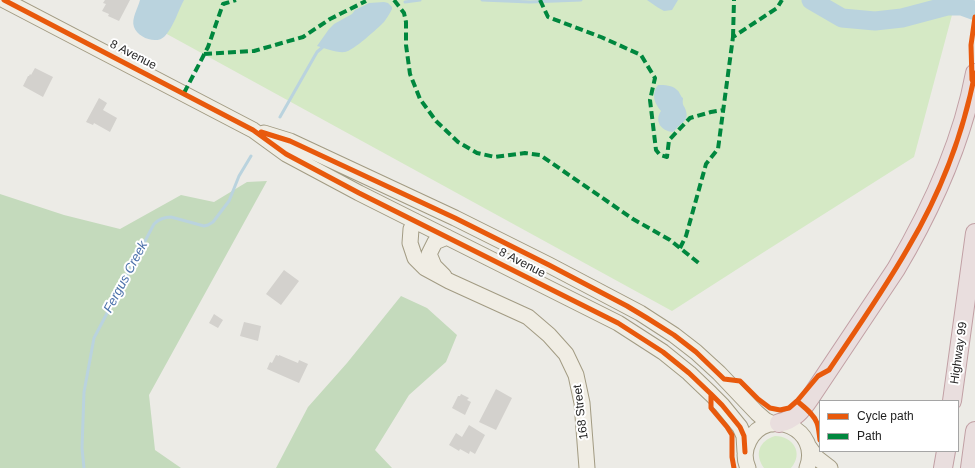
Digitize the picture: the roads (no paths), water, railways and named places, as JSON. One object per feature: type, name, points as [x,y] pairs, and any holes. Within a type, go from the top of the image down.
[{"type":"highway","points":[[776,424],[788,421],[801,410],[909,248],[932,202],[952,155],[967,109],[975,73]]},
{"type":"highway","name":"Highway 99","points":[[952,400],[975,233]]},
{"type":"highway","points":[[970,468],[975,431]]},
{"type":"highway","points":[[943,468],[946,452]]},
{"type":"main road","name":"8 Avenue","points":[[4,0],[253,130],[286,154],[359,193],[618,323],[663,352],[689,373],[711,394],[738,424],[745,440],[745,452],[748,468]]},
{"type":"main road","name":"8 Avenue","points":[[253,130],[290,141],[360,173],[455,218],[644,315],[689,347],[719,373],[765,420],[776,424],[789,426],[798,431],[805,439],[809,447]]},
{"type":"main road","points":[[415,221],[429,219],[450,224],[587,295],[611,297]]},
{"type":"main road","name":"168 Street","points":[[415,221],[411,229],[410,243],[415,258],[425,268],[449,281],[528,317],[549,335],[566,354],[576,375],[582,403],[586,468]]},
{"type":"main road","name":"168 Street","points":[[447,237],[435,242],[429,254],[434,266],[449,281]]},
{"type":"main road","points":[[745,452],[748,443],[754,434],[762,427],[776,424]]},
{"type":"main road","points":[[808,468],[810,456],[809,447]]},
{"type":"main road","points":[[809,447],[817,458],[830,468]]},
{"type":"water","points":[[140,0],[184,0],[171,28],[162,39],[148,39],[136,31],[133,21]]},
{"type":"water","points":[[647,0],[678,0],[672,10],[664,11]]},
{"type":"water","points":[[369,3],[388,3],[392,7],[386,19],[354,48],[349,51],[342,52],[317,46],[334,24],[352,14],[355,10]]},
{"type":"water","points":[[658,85],[673,87],[683,98],[683,104],[687,113],[686,119],[673,132],[662,128],[659,122],[658,118],[661,111],[654,98]]},
{"type":"waterway","name":"Fergus Creek","points":[[405,2],[420,0]]},
{"type":"waterway","name":"Fergus Creek","points":[[482,0],[530,2],[581,0]]},
{"type":"waterway","points":[[811,0],[842,18],[875,21],[902,18],[947,6],[962,6],[973,10]]},
{"type":"waterway","name":"Fergus Creek","points":[[280,117],[317,52],[324,46]]},
{"type":"waterway","name":"Fergus Creek","points":[[84,468],[82,448],[84,392],[94,338],[154,224],[166,217],[204,226],[213,222],[229,201],[239,176],[251,156]]}]
